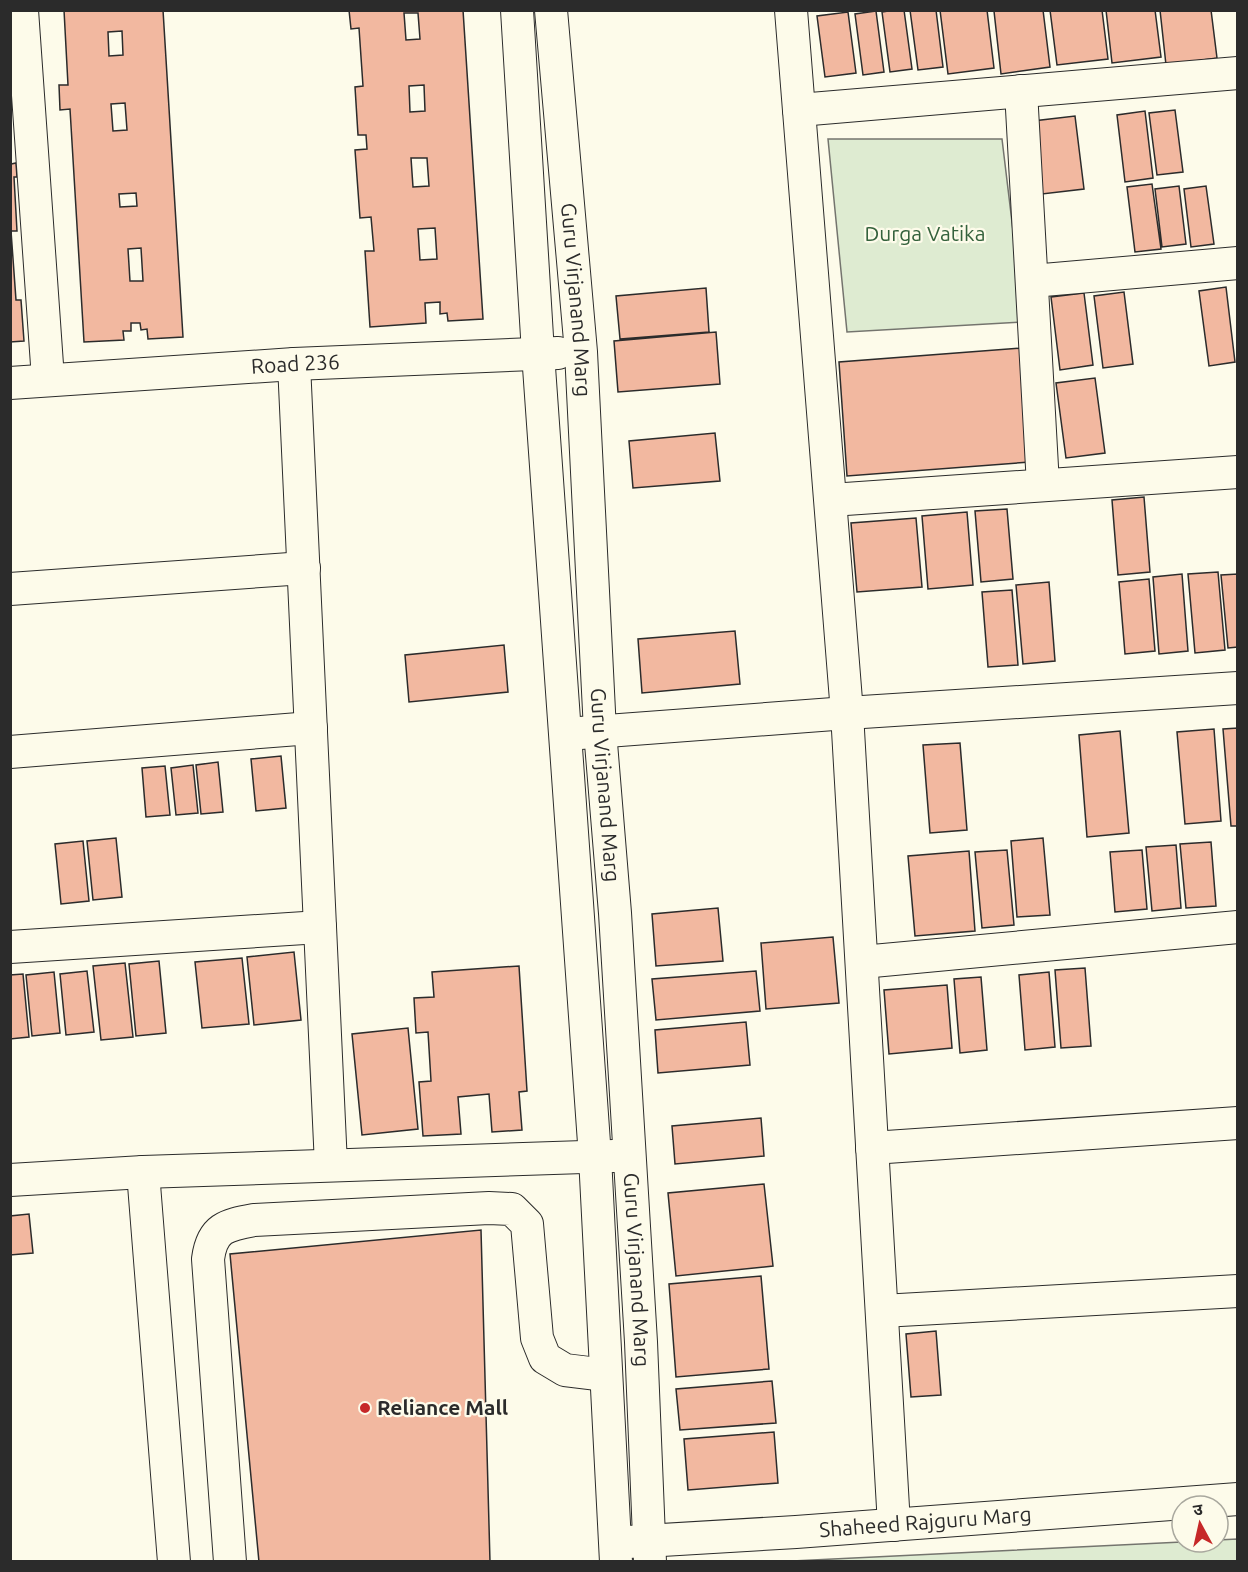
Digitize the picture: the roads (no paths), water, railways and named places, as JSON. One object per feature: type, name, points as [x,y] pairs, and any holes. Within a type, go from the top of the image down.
[{"type":"street","points":[[22,10],[48,380]]},
{"type":"street","name":"Guru Virjanand Marg","points":[[517,10],[538,353],[595,1157],[615,1552]]},
{"type":"street","name":"Guru Virjanand Marg","points":[[551,10],[581,352],[600,731],[615,913],[641,1342],[649,1551]]},
{"type":"street","points":[[791,10],[848,713],[894,1525]]},
{"type":"street","points":[[799,110],[1238,73]]},
{"type":"street","points":[[1021,91],[1043,486]]},
{"type":"street","points":[[1032,281],[1238,263]]},
{"type":"street","name":"Road 236","points":[[10,383],[294,364],[581,352]]},
{"type":"street","points":[[294,364],[331,1165]]},
{"type":"street","points":[[831,500],[1238,472]]},
{"type":"street","points":[[10,589],[304,568]]},
{"type":"street","points":[[564,734],[1238,688]]},
{"type":"street","points":[[10,752],[311,728]]},
{"type":"street","points":[[10,947],[320,927]]},
{"type":"street","points":[[862,962],[1238,927]]},
{"type":"street","points":[[872,1148],[1238,1123]]},
{"type":"street","points":[[10,1180],[143,1172],[630,1155]]},
{"type":"street","points":[[143,1172],[174,1562]]},
{"type":"street","points":[[230,1562],[208,1259],[210,1246],[218,1232],[233,1224],[289,1218],[489,1208],[512,1209],[527,1224],[537,1338],[545,1358],[565,1370],[606,1375]]},
{"type":"street","points":[[882,1311],[1238,1291]]},
{"type":"street","name":"Shaheed Rajguru Marg","points":[[615,1552],[649,1551],[894,1525],[1238,1499]]},
{"type":"place","name":"Reliance Mall","points":[[365,1408]]},
{"type":"park label","name":"Durga Vatika","points":[[925,234]]}]
